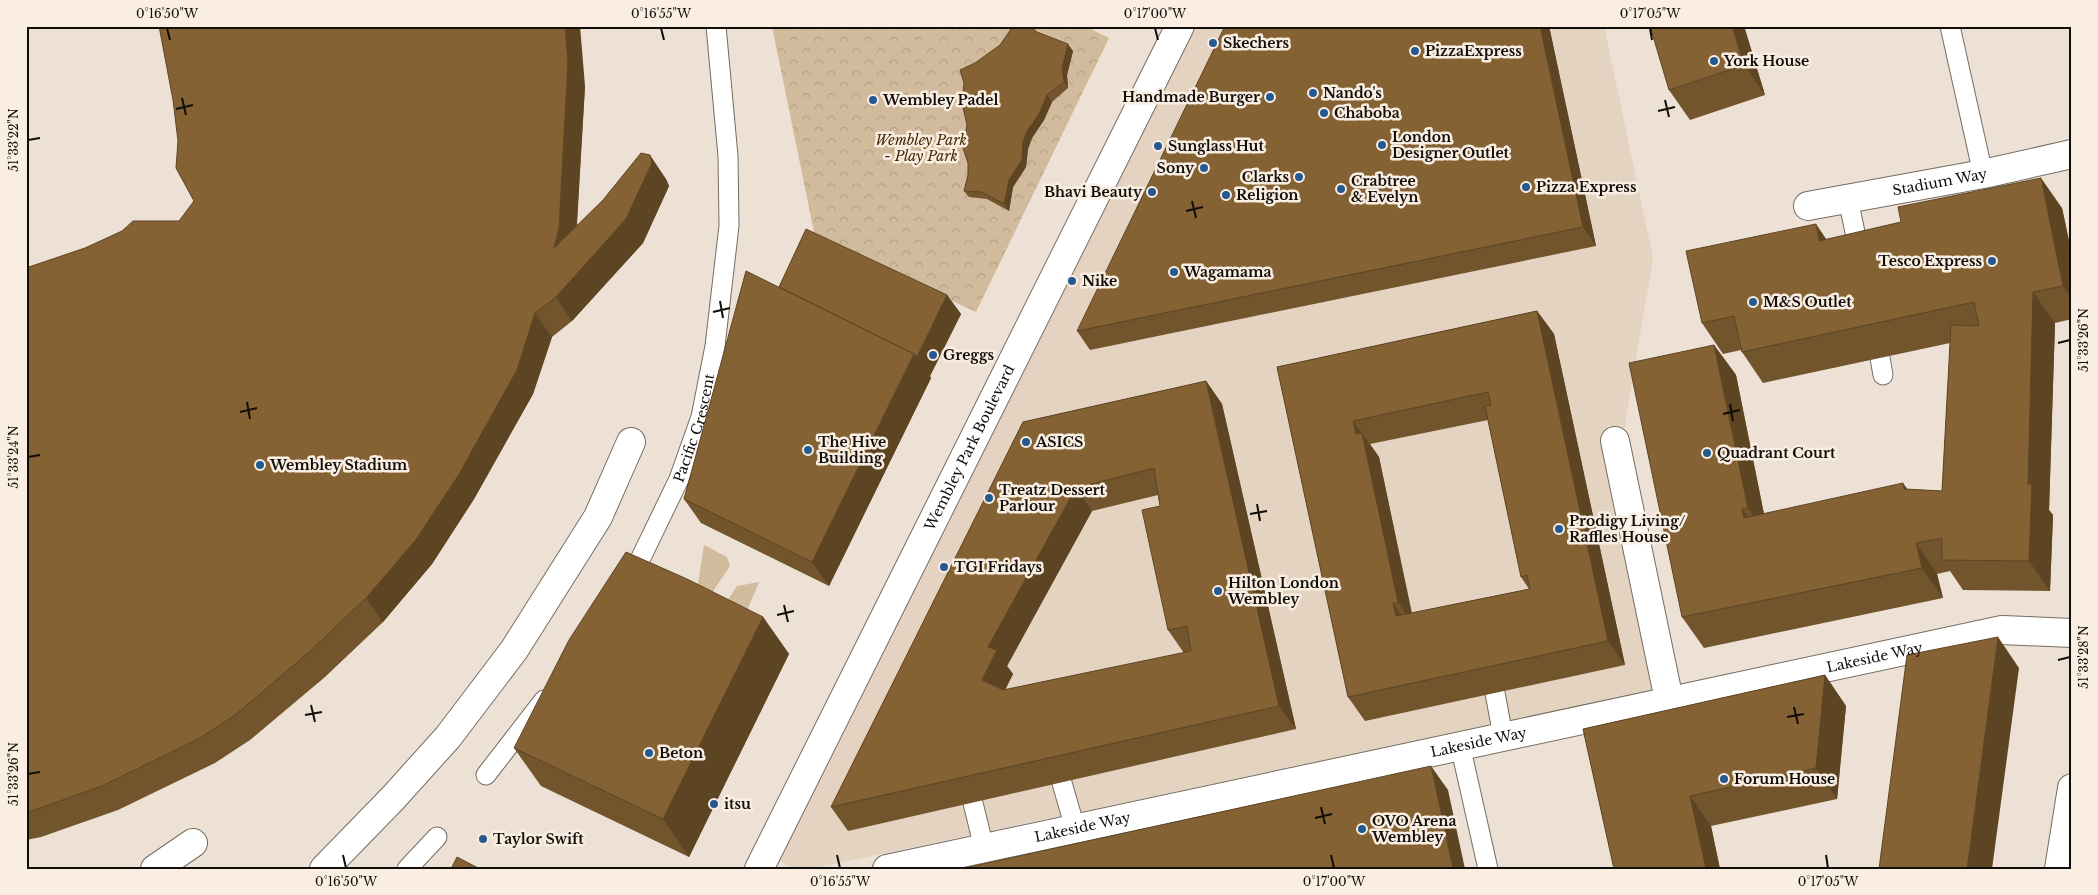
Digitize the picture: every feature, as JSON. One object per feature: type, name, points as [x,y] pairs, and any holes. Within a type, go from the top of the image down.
[{"type":"street","name":"Wembley Park Boulevard","points":[[759,869],[1180,26]]},
{"type":"street","name":"Stadium Way","points":[[1808,206],[1983,174],[2072,154]]},
{"type":"street","points":[[1615,441],[1669,700]]},
{"type":"street","points":[[324,869],[394,797],[448,737],[514,650],[598,517],[631,442]]},
{"type":"street","name":"Lakeside Way","points":[[887,869],[2002,630],[2072,633]]},
{"type":"street","points":[[2059,869],[2072,788]]},
{"type":"street","points":[[154,869],[194,843]]},
{"type":"lane","name":"Pacific Crescent","points":[[619,592],[636,568],[678,479],[701,417],[715,346],[729,226],[728,156],[716,26]]},
{"type":"lane","points":[[1950,26],[1983,174]]},
{"type":"lane","points":[[1848,199],[1862,267]]},
{"type":"lane","points":[[486,775],[558,682]]},
{"type":"lane","points":[[1495,693],[1503,736]]},
{"type":"lane","points":[[1460,745],[1488,869]]},
{"type":"lane","points":[[1062,783],[1069,801],[1075,828]]},
{"type":"lane","points":[[973,802],[984,848]]},
{"type":"lane","points":[[407,869],[437,837]]},
{"type":"shaded area","points":[[1178,26],[1604,26],[1653,258],[1623,437],[1673,687],[810,869],[794,869],[768,854]]},
{"type":"green space","name":"Wembley Park - Play Park","points":[[772,26],[1085,26],[1109,38],[976,312],[815,237]]},
{"type":"green space","points":[[704,545],[727,557],[730,566],[708,599],[695,603]]},
{"type":"green space","points":[[759,582],[739,630],[716,618],[737,586]]},
{"type":"building","name":"Wembley Stadium","points":[[159,26],[565,26],[568,62],[559,228],[554,248],[603,200],[641,153],[650,155],[652,163],[626,219],[556,297],[535,313],[517,370],[458,476],[415,541],[366,598],[308,653],[234,716],[198,739],[102,786],[26,813],[26,268],[85,248],[122,231],[133,221],[179,221],[194,201],[176,168],[178,141],[173,100]]},
{"type":"building","points":[[1013,26],[1030,26],[1037,32],[1068,44],[1062,68],[1064,82],[1047,95],[1039,114],[1027,131],[1023,142],[1022,160],[1009,180],[1004,204],[982,192],[964,191],[968,175],[968,163],[963,148],[967,125],[962,103],[964,83],[960,70],[975,63],[1000,45]]},
{"type":"building","name":"London Designer Outlet","points":[[1225,26],[1540,26],[1583,227],[1077,331]]},
{"type":"building","points":[[1650,26],[1732,26],[1744,65],[1669,90]]},
{"type":"building","name":"Quadrant Court","points":[[2041,178],[2063,286],[2033,292],[2028,484],[2032,484],[2029,561],[1942,560],[1942,538],[1916,543],[1922,568],[1682,617],[1629,363],[1714,345],[1748,508],[1742,509],[1744,518],[1903,483],[1904,489],[1942,491],[1951,325],[1979,326],[1974,302],[1742,352],[1734,316],[1702,323],[1686,251],[1816,224],[1819,241],[1901,222],[1898,207]]},
{"type":"building","points":[[806,229],[947,295],[917,357],[779,287]]},
{"type":"building","name":"The Hive Building","points":[[746,271],[914,354],[812,562],[684,499]]},
{"type":"building","name":"Prodigy Living/ Raffles House","points":[[1537,311],[1608,641],[1348,697],[1277,367]],"holes":[[[1488,392],[1491,405],[1485,406],[1521,577],[1527,575],[1530,589],[1396,616],[1393,603],[1398,602],[1362,433],[1356,434],[1353,421]]]},
{"type":"building","name":"Hilton London Wembley","points":[[1206,381],[1279,706],[831,807],[1023,422]],"holes":[[[1154,468],[1160,506],[1142,510],[1168,630],[1187,626],[1191,651],[1003,690],[982,680],[997,650],[988,647],[1076,488]]]},
{"type":"building","name":"Beton","points":[[626,552],[687,579],[763,617],[663,819],[514,748],[569,640]]},
{"type":"building","points":[[1998,637],[1967,869],[1879,869],[1907,655]]},
{"type":"building","name":"Forum House","points":[[1825,675],[1816,768],[1690,796],[1706,869],[1614,869],[1583,729]]},
{"type":"building","points":[[1431,766],[1453,869],[960,869]]},
{"type":"building","points":[[457,857],[480,869],[451,869]]},
{"type":"place","name":"Skechers","points":[[1213,43]]},
{"type":"place","name":"PizzaExpress","points":[[1415,51]]},
{"type":"place","name":"York House","points":[[1714,61]]},
{"type":"place","name":"Nando's","points":[[1313,93]]},
{"type":"place","name":"Handmade Burger","points":[[1270,97]]},
{"type":"place","name":"Wembley Padel","points":[[873,100]]},
{"type":"place","name":"Chaboba","points":[[1324,113]]},
{"type":"place","name":"London Designer Outlet","points":[[1382,145]]},
{"type":"place","name":"Sunglass Hut","points":[[1158,146]]},
{"type":"place","name":"Sony","points":[[1204,168]]},
{"type":"place","name":"Clarks","points":[[1299,177]]},
{"type":"place","name":"Pizza Express","points":[[1526,187]]},
{"type":"place","name":"Crabtree & Evelyn","points":[[1341,189]]},
{"type":"place","name":"Bhavi Beauty","points":[[1152,192]]},
{"type":"place","name":"Religion","points":[[1226,195]]},
{"type":"place","name":"Tesco Express","points":[[1992,261]]},
{"type":"place","name":"Wagamama","points":[[1174,272]]},
{"type":"place","name":"Nike","points":[[1072,281]]},
{"type":"place","name":"M&S Outlet","points":[[1753,302]]},
{"type":"place","name":"Greggs","points":[[933,355]]},
{"type":"place","name":"ASICS","points":[[1026,442]]},
{"type":"place","name":"The Hive Building","points":[[808,450]]},
{"type":"place","name":"Quadrant Court","points":[[1707,453]]},
{"type":"place","name":"Wembley Stadium","points":[[260,465]]},
{"type":"place","name":"Treatz Dessert Parlour","points":[[989,498]]},
{"type":"place","name":"Prodigy Living/ Raffles House","points":[[1559,529]]},
{"type":"place","name":"TGI Fridays","points":[[944,567]]},
{"type":"place","name":"Hilton London Wembley","points":[[1218,591]]},
{"type":"place","name":"Beton","points":[[649,753]]},
{"type":"place","name":"Forum House","points":[[1724,779]]},
{"type":"place","name":"itsu","points":[[714,804]]},
{"type":"place","name":"OVO Arena Wembley","points":[[1362,829]]},
{"type":"place","name":"Taylor Swift","points":[[483,839]]}]
